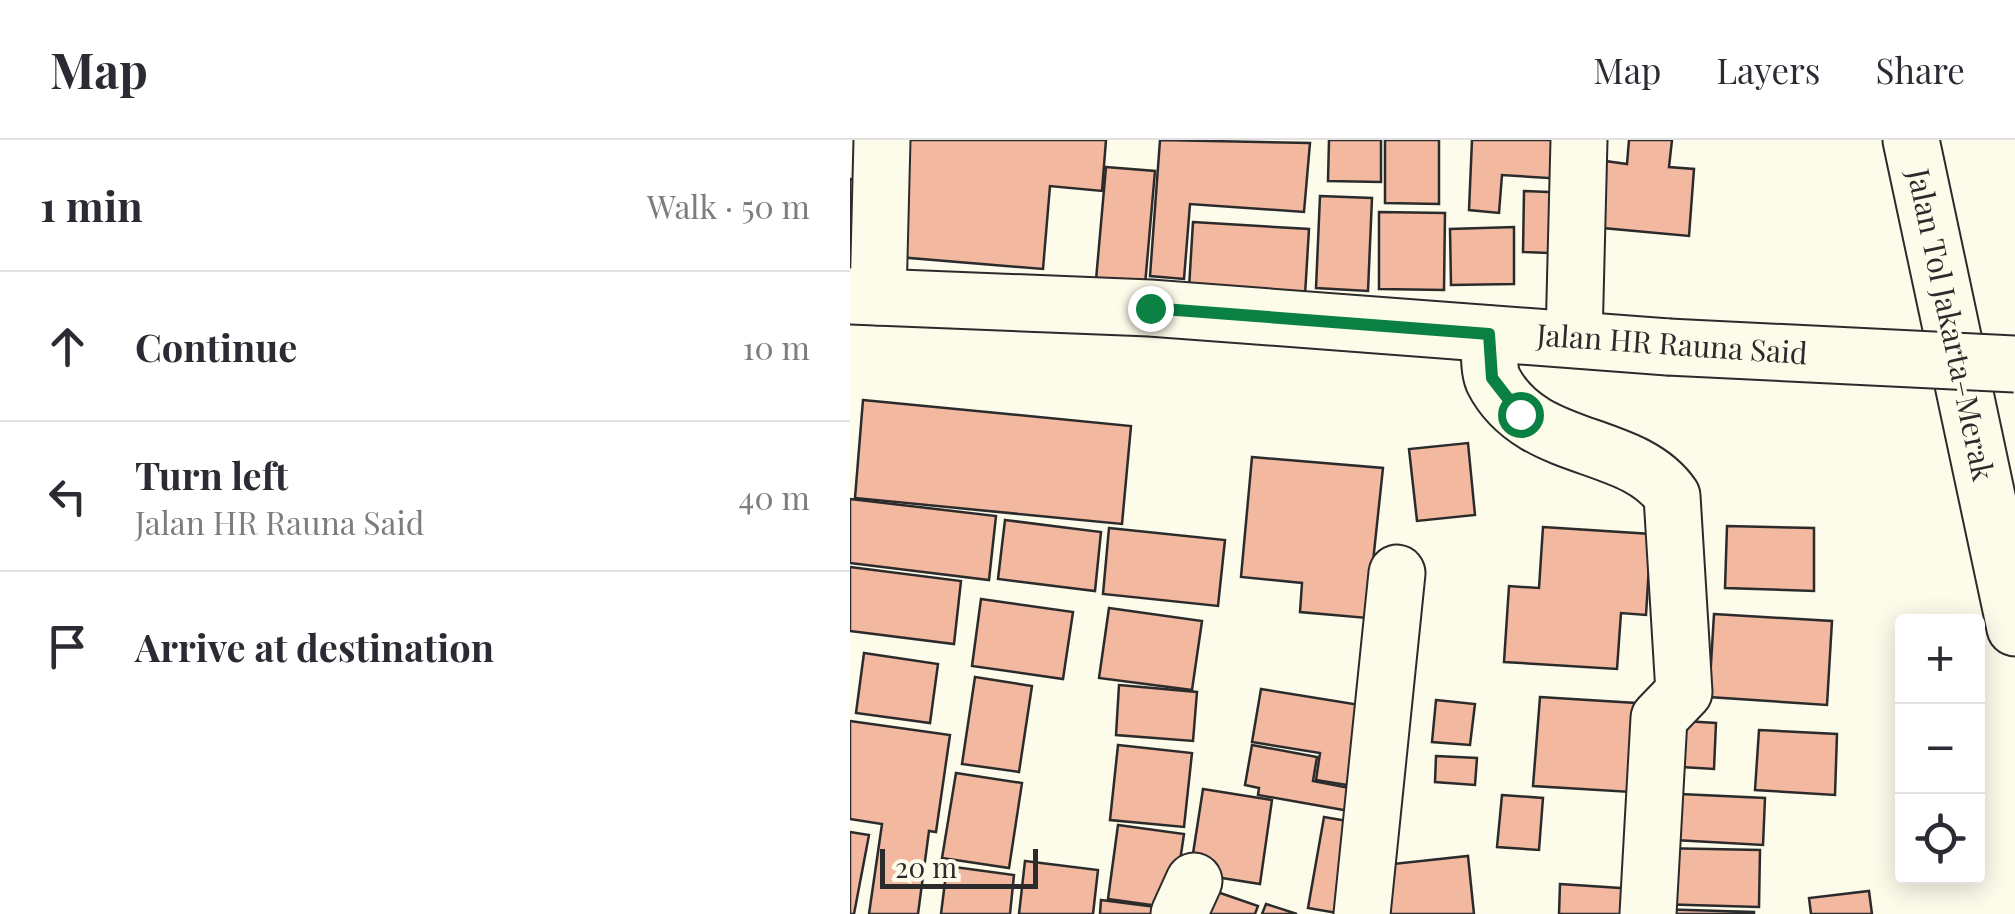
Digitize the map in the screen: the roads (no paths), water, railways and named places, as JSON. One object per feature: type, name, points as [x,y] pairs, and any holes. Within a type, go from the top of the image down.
[{"type":"main road","points":[[864,297],[882,140]]},
{"type":"main road","points":[[1574,339],[1579,140]]},
{"type":"main road","name":"Jalan Tol Jakarta–Merak","points":[[1911,140],[2015,628]]},
{"type":"main road","name":"Jalan HR Rauna Said","points":[[864,297],[1150,308],[1668,348],[2015,364]]},
{"type":"main road","points":[[1489,334],[1492,378],[1520,414],[1560,439],[1659,478],[1672,496],[1684,692],[1660,718],[1648,914]]},
{"type":"main road","points":[[1362,914],[1398,573]]}]
